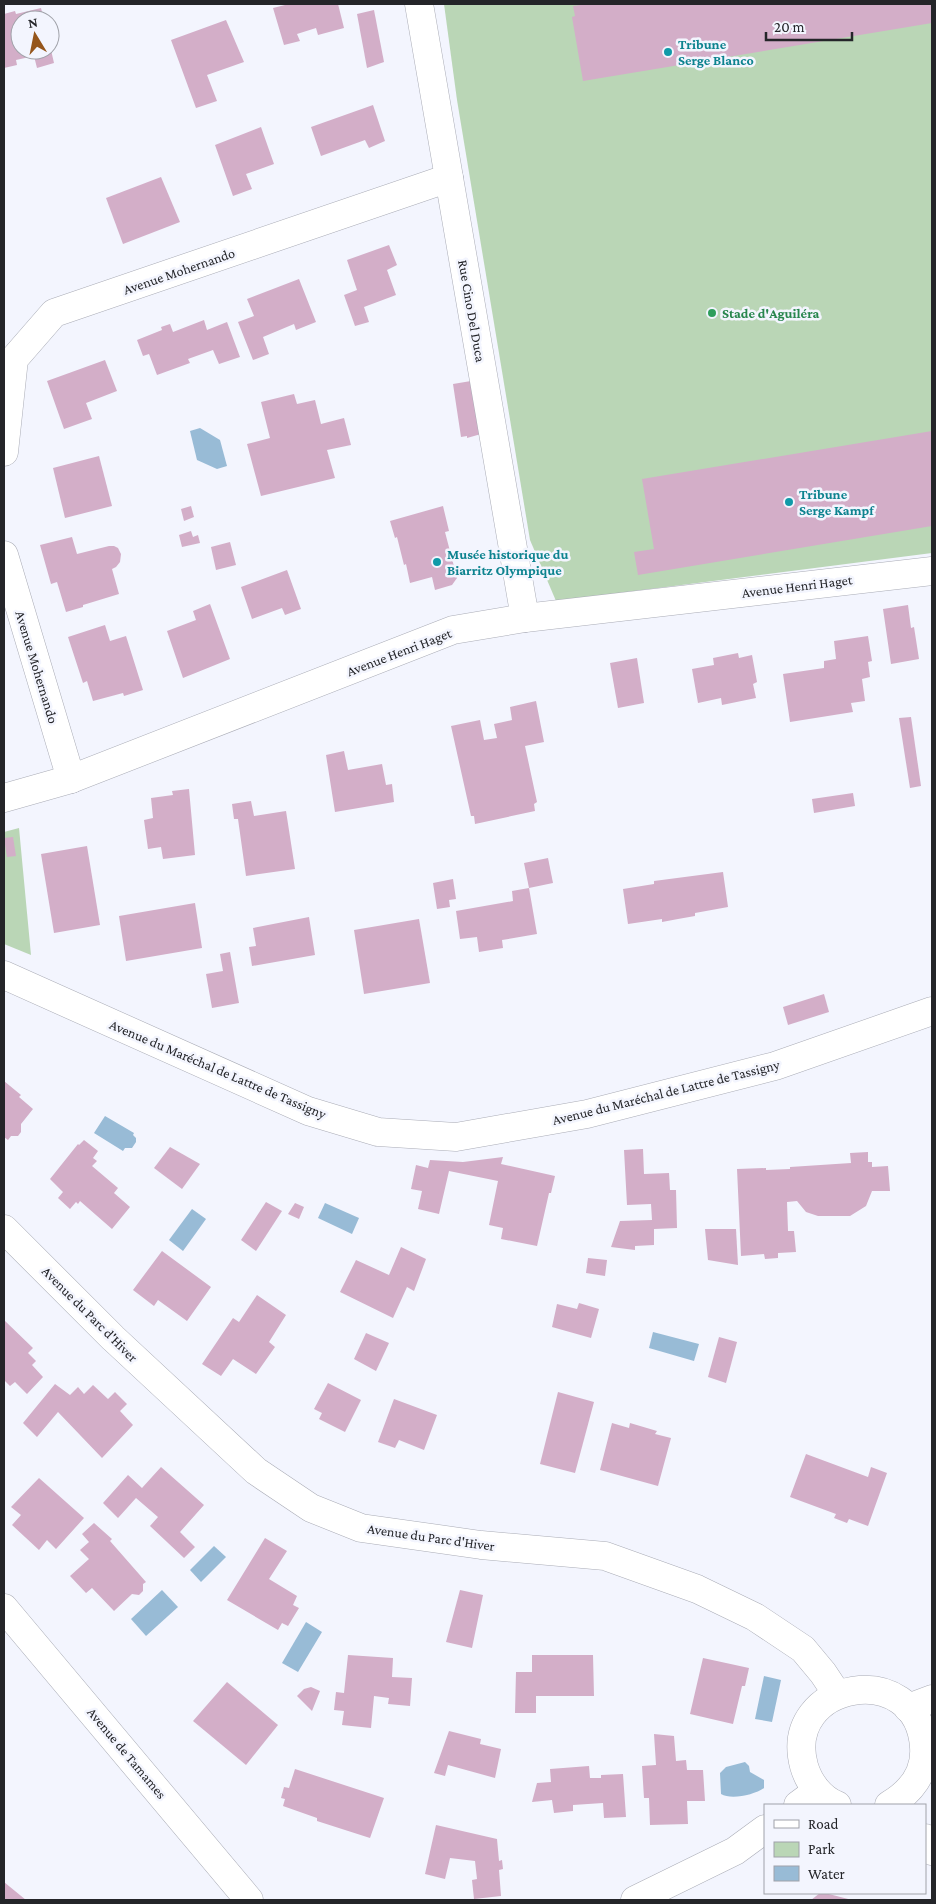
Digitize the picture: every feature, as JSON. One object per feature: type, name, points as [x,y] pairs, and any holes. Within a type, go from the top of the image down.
[{"type":"street","name":"Rue Cino Del Duca","points":[[419,4],[521,591],[524,618]]},
{"type":"street","name":"Avenue Mohernando","points":[[4,452],[14,359],[54,313],[449,178]]},
{"type":"street","name":"Avenue Mohernando","points":[[4,555],[71,779]]},
{"type":"street","name":"Avenue Henri Haget","points":[[4,798],[71,779],[454,630],[524,618],[932,571]]},
{"type":"street","name":"Avenue du Maréchal de Lattre de Tassigny","points":[[4,975],[308,1112],[378,1132],[456,1137],[587,1114],[775,1066],[932,1011]]},
{"type":"street","name":"Avenue du Parc d'Hiver","points":[[4,1229],[113,1338],[256,1471],[311,1508],[361,1528],[481,1545],[605,1556],[614,1559],[697,1589],[755,1617],[802,1650],[823,1673],[837,1694]]},
{"type":"street","name":"Avenue de Tamames","points":[[4,1608],[249,1900]]},
{"type":"street","points":[[818,1801],[802,1757],[802,1738],[809,1720],[821,1705],[837,1694],[867,1688],[896,1698],[920,1703],[918,1722],[923,1738],[924,1754],[921,1771],[899,1803]]},
{"type":"street","points":[[634,1900],[735,1851],[764,1830]]},
{"type":"street","points":[[926,1840],[932,1852]]},
{"type":"green space","name":"Stade d'Aguiléra","points":[[444,4],[932,4],[932,553],[556,601],[530,540],[457,100]]},
{"type":"green space","points":[[19,828],[31,955],[4,944],[4,832]]},
{"type":"water","points":[[200,428],[220,440],[227,466],[217,469],[197,460],[190,431]]},
{"type":"water","points":[[105,1116],[134,1133],[136,1142],[132,1148],[125,1148],[123,1151],[94,1133]]},
{"type":"water","points":[[325,1203],[359,1218],[352,1234],[318,1218]]},
{"type":"water","points":[[192,1209],[206,1219],[183,1251],[169,1240]]},
{"type":"water","points":[[653,1332],[699,1344],[694,1361],[649,1348]]},
{"type":"water","points":[[214,1546],[226,1557],[201,1582],[190,1570]]},
{"type":"water","points":[[162,1590],[178,1607],[146,1636],[131,1619]]},
{"type":"water","points":[[306,1622],[322,1632],[298,1672],[282,1663]]},
{"type":"water","points":[[764,1676],[781,1680],[772,1722],[755,1719]]},
{"type":"water","points":[[745,1762],[749,1766],[750,1772],[764,1780],[764,1788],[742,1796],[731,1797],[721,1794],[720,1773],[726,1767]]},
{"type":"building","points":[[289,4],[338,4],[344,28],[318,35],[316,28],[297,34],[300,41],[284,45],[273,8]]},
{"type":"building","name":"Tribune Serge Blanco","points":[[587,4],[932,4],[932,23],[583,81],[572,17],[575,16],[573,6]]},
{"type":"building","points":[[374,10],[384,62],[367,68],[357,14]]},
{"type":"building","points":[[10,12],[10,60],[16,60],[17,65],[4,68],[4,14]]},
{"type":"building","points":[[226,20],[244,62],[207,75],[217,101],[196,108],[171,40]]},
{"type":"building","points":[[35,60],[53,60],[54,63],[37,68]]},
{"type":"building","points":[[373,105],[385,141],[369,148],[365,140],[321,156],[311,127]]},
{"type":"building","points":[[261,127],[274,164],[246,174],[252,189],[233,196],[215,145]]},
{"type":"building","points":[[161,177],[180,222],[123,244],[106,198]]},
{"type":"building","points":[[389,245],[397,265],[387,270],[396,295],[364,307],[369,322],[355,326],[344,295],[357,290],[347,260]]},
{"type":"building","points":[[299,279],[316,322],[296,330],[294,324],[263,337],[269,354],[253,360],[238,322],[254,316],[247,299]]},
{"type":"building","points":[[204,320],[207,330],[227,322],[240,357],[219,364],[213,350],[188,359],[190,363],[157,375],[149,354],[143,356],[137,340],[162,330],[161,327],[170,324],[173,332]]},
{"type":"building","points":[[105,360],[117,391],[86,403],[92,419],[64,429],[47,381]]},
{"type":"building","points":[[471,381],[481,434],[467,438],[467,436],[461,437],[453,384]]},
{"type":"building","points":[[294,394],[297,404],[315,400],[321,424],[344,418],[351,445],[327,450],[335,478],[261,496],[247,444],[270,438],[261,402]]},
{"type":"building","name":"Tribune Serge Kampf","points":[[932,431],[932,526],[638,575],[634,552],[654,549],[642,479]]},
{"type":"building","points":[[99,456],[112,506],[65,518],[53,468]]},
{"type":"building","points":[[191,506],[194,517],[184,521],[181,509]]},
{"type":"building","points":[[443,506],[449,531],[445,532],[457,578],[452,585],[435,590],[432,577],[410,583],[406,564],[404,565],[397,537],[395,538],[390,521]]},
{"type":"building","points":[[191,531],[193,537],[198,535],[200,543],[182,547],[179,535]]},
{"type":"building","points":[[72,537],[77,554],[109,546],[118,548],[121,554],[120,562],[112,569],[119,594],[66,612],[57,582],[51,584],[40,545]]},
{"type":"building","points":[[230,542],[236,565],[216,570],[211,547]]},
{"type":"building","points":[[287,570],[301,609],[285,615],[282,608],[252,619],[241,587]]},
{"type":"building","points":[[210,604],[230,659],[183,678],[167,631],[196,620],[193,611]]},
{"type":"building","points":[[908,605],[911,628],[914,627],[919,659],[891,664],[883,609]]},
{"type":"building","points":[[105,625],[110,641],[126,636],[143,690],[124,696],[123,693],[93,701],[87,681],[83,683],[68,637]]},
{"type":"building","points":[[868,636],[872,661],[868,662],[870,677],[862,679],[865,701],[851,703],[853,712],[790,722],[783,674],[824,668],[824,661],[836,659],[834,641]]},
{"type":"building","points":[[738,653],[739,658],[752,655],[757,682],[753,684],[756,698],[722,705],[721,698],[698,703],[692,669],[714,665],[713,658]]},
{"type":"building","points":[[637,658],[644,703],[618,708],[610,663]]},
{"type":"building","points":[[536,701],[544,742],[525,746],[537,802],[534,804],[535,811],[475,824],[474,816],[471,816],[451,726],[480,720],[484,740],[497,738],[494,724],[512,720],[510,707]]},
{"type":"building","points":[[911,717],[921,786],[910,788],[899,718]]},
{"type":"building","points":[[344,751],[348,770],[382,764],[386,785],[392,784],[394,802],[335,812],[326,755]]},
{"type":"building","points":[[189,789],[195,855],[163,859],[161,847],[148,849],[144,820],[153,818],[151,798],[173,795],[172,791]]},
{"type":"building","points":[[853,793],[855,806],[814,813],[812,799]]},
{"type":"building","points":[[251,801],[254,816],[286,811],[295,869],[246,876],[238,819],[234,819],[232,804]]},
{"type":"building","points":[[13,837],[16,856],[7,857],[4,838]]},
{"type":"building","points":[[87,846],[100,925],[54,933],[41,854]]},
{"type":"building","points":[[548,858],[553,883],[529,888],[524,863]]},
{"type":"building","points":[[723,872],[728,907],[662,922],[662,919],[628,924],[623,889],[654,884],[654,881]]},
{"type":"building","points":[[453,879],[456,899],[449,900],[450,907],[437,909],[433,883]]},
{"type":"building","points":[[529,888],[537,934],[502,940],[503,948],[479,952],[477,937],[460,939],[456,911],[513,901],[512,891]]},
{"type":"building","points":[[195,903],[202,948],[126,961],[119,916]]},
{"type":"building","points":[[309,917],[315,955],[252,966],[249,947],[256,946],[253,928]]},
{"type":"building","points":[[419,919],[430,983],[364,994],[354,930]]},
{"type":"building","points":[[230,952],[239,1003],[212,1008],[206,974],[223,971],[220,954]]},
{"type":"building","points":[[824,994],[829,1012],[788,1025],[783,1007]]},
{"type":"building","points":[[4,1081],[21,1095],[19,1097],[33,1109],[21,1124],[21,1132],[18,1136],[11,1136],[8,1140],[4,1137]]},
{"type":"building","points":[[84,1140],[98,1151],[93,1158],[97,1161],[92,1166],[118,1188],[114,1193],[130,1207],[112,1229],[80,1201],[78,1204],[76,1202],[70,1209],[58,1198],[63,1192],[50,1179],[78,1144]]},
{"type":"building","points":[[170,1147],[200,1164],[182,1189],[154,1168]]},
{"type":"building","points":[[643,1149],[644,1174],[669,1173],[670,1190],[676,1190],[677,1228],[654,1229],[654,1245],[635,1246],[635,1250],[611,1247],[620,1221],[652,1220],[651,1204],[627,1205],[624,1150]]},
{"type":"building","points":[[868,1152],[868,1162],[872,1162],[872,1167],[888,1166],[890,1191],[872,1191],[866,1206],[850,1216],[818,1216],[806,1212],[797,1201],[787,1202],[788,1231],[794,1231],[796,1252],[778,1253],[778,1258],[765,1259],[764,1254],[741,1256],[737,1169],[790,1169],[790,1167],[851,1163],[850,1153]]},
{"type":"building","points":[[503,1157],[501,1164],[555,1176],[551,1193],[549,1193],[537,1246],[501,1239],[503,1228],[489,1225],[498,1181],[449,1171],[439,1214],[418,1209],[422,1191],[411,1189],[416,1165],[428,1168],[430,1160],[463,1162]]},
{"type":"building","points":[[266,1202],[282,1211],[256,1251],[241,1240]]},
{"type":"building","points":[[295,1203],[304,1207],[299,1219],[288,1214]]},
{"type":"building","points":[[705,1229],[736,1229],[738,1265],[708,1260]]},
{"type":"building","points":[[401,1247],[426,1259],[414,1291],[407,1287],[393,1318],[340,1292],[356,1260],[389,1275]]},
{"type":"building","points":[[162,1251],[211,1287],[187,1321],[158,1300],[154,1306],[133,1290]]},
{"type":"building","points":[[588,1258],[607,1260],[605,1276],[586,1273]]},
{"type":"building","points":[[257,1295],[286,1315],[269,1342],[275,1347],[256,1374],[233,1359],[221,1376],[202,1364],[233,1318],[239,1322]]},
{"type":"building","points":[[579,1303],[599,1309],[591,1338],[552,1327],[557,1304],[577,1309]]},
{"type":"building","points":[[4,1320],[33,1348],[28,1353],[36,1361],[32,1365],[43,1377],[27,1394],[15,1382],[10,1386],[4,1380]]},
{"type":"building","points":[[366,1333],[389,1343],[376,1371],[354,1359]]},
{"type":"building","points":[[719,1337],[737,1342],[726,1383],[708,1377]]},
{"type":"building","points":[[328,1383],[361,1400],[345,1432],[319,1419],[322,1413],[314,1409]]},
{"type":"building","points":[[55,1384],[70,1395],[78,1387],[84,1394],[93,1385],[108,1399],[115,1392],[127,1404],[120,1411],[133,1425],[102,1458],[58,1412],[37,1437],[23,1423]]},
{"type":"building","points":[[558,1392],[594,1402],[575,1473],[540,1464]]},
{"type":"building","points":[[394,1399],[437,1415],[424,1450],[399,1440],[395,1448],[378,1442]]},
{"type":"building","points":[[612,1423],[629,1428],[630,1423],[657,1431],[655,1434],[671,1438],[658,1486],[600,1470]]},
{"type":"building","points":[[806,1454],[868,1477],[871,1467],[887,1473],[868,1526],[849,1519],[847,1523],[834,1518],[836,1514],[790,1497]]},
{"type":"building","points":[[161,1467],[204,1505],[180,1532],[195,1547],[184,1558],[150,1526],[158,1517],[136,1498],[118,1518],[103,1503],[128,1475],[142,1488]]},
{"type":"building","points":[[39,1478],[84,1518],[56,1549],[47,1540],[39,1550],[12,1525],[21,1515],[11,1507]]},
{"type":"building","points":[[94,1523],[112,1539],[110,1541],[146,1582],[143,1584],[143,1591],[139,1595],[132,1594],[114,1611],[92,1588],[86,1593],[70,1576],[89,1559],[80,1550],[89,1542],[82,1534]]},
{"type":"building","points":[[265,1538],[287,1551],[269,1579],[297,1596],[293,1605],[299,1608],[288,1626],[282,1623],[278,1630],[227,1600]]},
{"type":"building","points":[[460,1590],[483,1595],[472,1648],[446,1642]]},
{"type":"building","points":[[348,1655],[393,1658],[392,1677],[412,1678],[410,1706],[388,1704],[389,1698],[374,1696],[371,1728],[342,1725],[344,1711],[334,1710],[336,1692],[344,1693]]},
{"type":"building","points":[[532,1655],[593,1655],[594,1696],[536,1696],[536,1713],[515,1713],[516,1672],[532,1672]]},
{"type":"building","points":[[703,1658],[749,1668],[745,1686],[742,1686],[733,1724],[690,1714]]},
{"type":"building","points":[[227,1682],[278,1725],[246,1765],[193,1721]]},
{"type":"building","points":[[311,1687],[320,1691],[312,1711],[297,1696],[304,1689]]},
{"type":"building","points":[[449,1731],[481,1739],[480,1744],[501,1749],[495,1778],[448,1765],[445,1776],[434,1773]]},
{"type":"building","points":[[654,1734],[674,1736],[676,1761],[686,1760],[687,1770],[703,1770],[705,1801],[687,1801],[688,1824],[650,1825],[649,1798],[644,1798],[642,1766],[656,1765]]},
{"type":"building","points":[[589,1766],[590,1778],[601,1778],[601,1775],[623,1774],[626,1817],[604,1818],[603,1803],[573,1805],[573,1811],[554,1813],[552,1800],[532,1802],[537,1783],[551,1782],[550,1769]]},
{"type":"building","points":[[295,1769],[384,1798],[370,1838],[317,1821],[317,1818],[283,1806],[285,1799],[281,1798],[284,1787],[289,1788]]},
{"type":"building","points":[[436,1825],[497,1839],[499,1861],[502,1860],[503,1869],[499,1870],[501,1896],[474,1899],[472,1880],[477,1879],[475,1861],[450,1858],[445,1879],[425,1874]]},
{"type":"building","points":[[4,1882],[26,1900],[4,1900]]},
{"type":"building","points":[[819,1894],[829,1894],[852,1900],[811,1900]]},
{"type":"place","name":"Tribune Serge Blanco","points":[[668,52]]},
{"type":"place","name":"Stade d'Aguiléra","points":[[712,313]]},
{"type":"place","name":"Tribune Serge Kampf","points":[[789,502]]},
{"type":"place","name":"Musée historique du Biarritz Olympique","points":[[437,562]]}]
